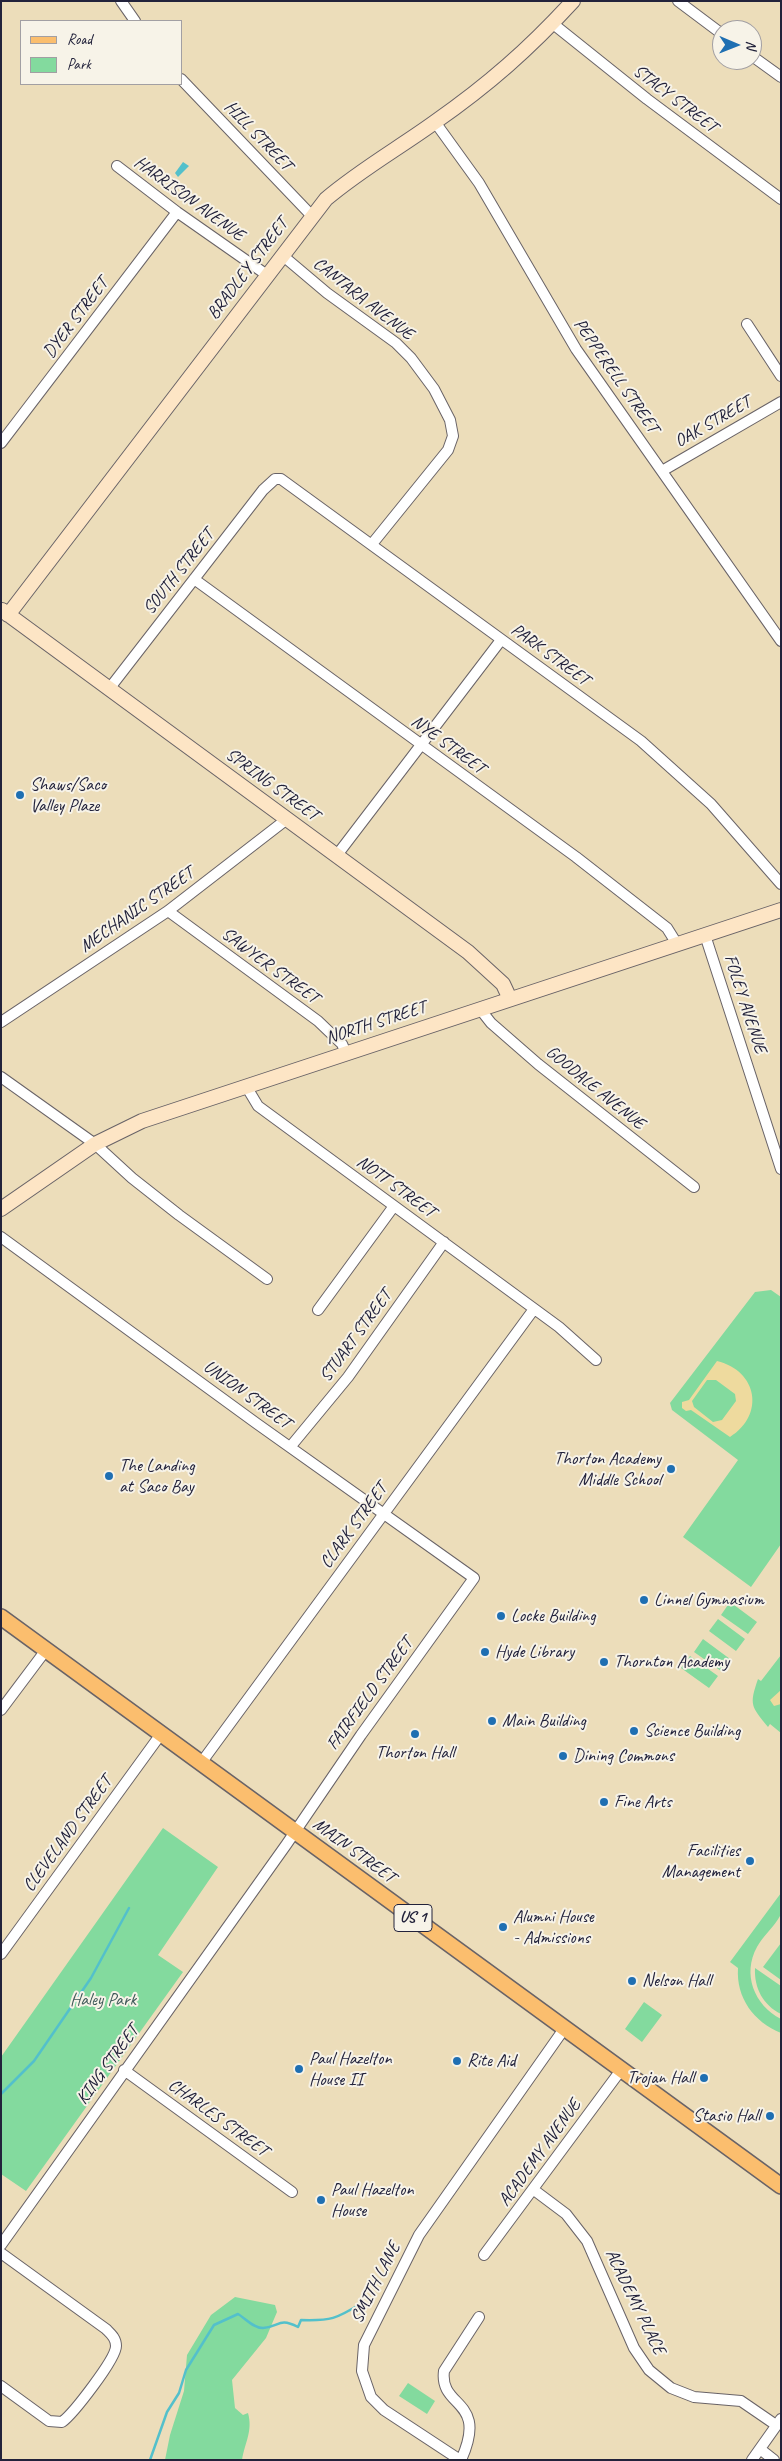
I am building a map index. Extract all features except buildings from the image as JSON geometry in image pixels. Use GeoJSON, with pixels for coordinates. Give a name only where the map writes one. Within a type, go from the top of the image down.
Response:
{"type":"FeatureCollection","features":[{"type":"Feature","properties":{"kind":"main road","name":"BRADLEY STREET"},"geometry":{"type":"LineString","coordinates":[[4,612],[312,216],[345,183],[435,122],[504,71],[552,24],[570,2]]}},
{"type":"Feature","properties":{"kind":"main road","name":"SPRING STREET"},"geometry":{"type":"LineString","coordinates":[[4,612],[338,855],[481,962],[503,984],[510,999]]}},
{"type":"Feature","properties":{"kind":"main road","name":"NORTH STREET"},"geometry":{"type":"LineString","coordinates":[[1,1209],[96,1144],[142,1121],[781,910]]}},
{"type":"Feature","properties":{"kind":"main road","name":"MAIN STREET"},"geometry":{"type":"LineString","coordinates":[[1,1618],[781,2186]]}},
{"type":"Feature","properties":{"kind":"street"},"geometry":{"type":"LineString","coordinates":[[121,1],[134,20]]}},
{"type":"Feature","properties":{"kind":"street"},"geometry":{"type":"LineString","coordinates":[[678,1],[712,26]]}},
{"type":"Feature","properties":{"kind":"street","name":"STACY STREET"},"geometry":{"type":"LineString","coordinates":[[552,24],[647,99],[781,199]]}},
{"type":"Feature","properties":{"kind":"street"},"geometry":{"type":"LineString","coordinates":[[762,63],[781,77]]}},
{"type":"Feature","properties":{"kind":"street","name":"HILL STREET"},"geometry":{"type":"LineString","coordinates":[[182,80],[312,216]]}},
{"type":"Feature","properties":{"kind":"street","name":"PEPPERELL STREET"},"geometry":{"type":"LineString","coordinates":[[435,122],[478,183],[576,349],[781,641]]}},
{"type":"Feature","properties":{"kind":"street","name":"HARRISON AVENUE"},"geometry":{"type":"LineString","coordinates":[[117,166],[177,212],[267,275]]}},
{"type":"Feature","properties":{"kind":"street","name":"DYER STREET"},"geometry":{"type":"LineString","coordinates":[[1,443],[177,212]]}},
{"type":"Feature","properties":{"kind":"street","name":"CANTARA AVENUE"},"geometry":{"type":"LineString","coordinates":[[282,255],[327,293],[404,350],[431,384],[452,424],[453,436],[448,450],[372,544]]}},
{"type":"Feature","properties":{"kind":"street"},"geometry":{"type":"LineString","coordinates":[[747,324],[781,376]]}},
{"type":"Feature","properties":{"kind":"street","name":"OAK STREET"},"geometry":{"type":"LineString","coordinates":[[662,471],[781,402]]}},
{"type":"Feature","properties":{"kind":"street","name":"PARK STREET"},"geometry":{"type":"LineString","coordinates":[[278,478],[294,486],[501,640],[634,735],[672,767],[719,814],[781,884]]}},
{"type":"Feature","properties":{"kind":"street","name":"SOUTH STREET"},"geometry":{"type":"LineString","coordinates":[[109,689],[263,490],[278,478]]}},
{"type":"Feature","properties":{"kind":"street","name":"NYE STREET"},"geometry":{"type":"LineString","coordinates":[[194,579],[576,857],[667,928],[677,944]]}},
{"type":"Feature","properties":{"kind":"street"},"geometry":{"type":"LineString","coordinates":[[338,855],[501,640]]}},
{"type":"Feature","properties":{"kind":"street","name":"MECHANIC STREET"},"geometry":{"type":"LineString","coordinates":[[1,1022],[168,911],[287,819]]}},
{"type":"Feature","properties":{"kind":"street","name":"SAWYER STREET"},"geometry":{"type":"LineString","coordinates":[[168,911],[318,1021],[342,1044],[346,1053]]}},
{"type":"Feature","properties":{"kind":"street","name":"FOLEY AVENUE"},"geometry":{"type":"LineString","coordinates":[[704,935],[781,1169]]}},
{"type":"Feature","properties":{"kind":"street","name":"GOODALE AVENUE"},"geometry":{"type":"LineString","coordinates":[[480,1009],[491,1023],[538,1064],[694,1187]]}},
{"type":"Feature","properties":{"kind":"street"},"geometry":{"type":"LineString","coordinates":[[1,1077],[96,1144],[132,1178],[266,1280]]}},
{"type":"Feature","properties":{"kind":"street","name":"NOTT STREET"},"geometry":{"type":"LineString","coordinates":[[246,1086],[258,1106],[576,1340],[596,1360]]}},
{"type":"Feature","properties":{"kind":"street"},"geometry":{"type":"LineString","coordinates":[[318,1310],[394,1206]]}},
{"type":"Feature","properties":{"kind":"street","name":"UNION STREET"},"geometry":{"type":"LineString","coordinates":[[1,1237],[256,1423],[291,1446],[474,1578]]}},
{"type":"Feature","properties":{"kind":"street","name":"STUART STREET"},"geometry":{"type":"LineString","coordinates":[[291,1446],[348,1377],[444,1242]]}},
{"type":"Feature","properties":{"kind":"street","name":"CLARK STREET"},"geometry":{"type":"LineString","coordinates":[[201,1763],[534,1309]]}},
{"type":"Feature","properties":{"kind":"street","name":"FAIRFIELD STREET"},"geometry":{"type":"LineString","coordinates":[[295,1832],[360,1734],[474,1578]]}},
{"type":"Feature","properties":{"kind":"street"},"geometry":{"type":"LineString","coordinates":[[1,1710],[46,1650]]}},
{"type":"Feature","properties":{"kind":"street","name":"CLEVELAND STREET"},"geometry":{"type":"LineString","coordinates":[[1,1954],[162,1734]]}},
{"type":"Feature","properties":{"kind":"street","name":"KING STREET"},"geometry":{"type":"LineString","coordinates":[[1,2245],[295,1832]]}},
{"type":"Feature","properties":{"kind":"street","name":"SMITH LANE"},"geometry":{"type":"LineString","coordinates":[[461,2460],[384,2410],[371,2397],[365,2386],[361,2369],[364,2345],[419,2235],[564,2029]]}},
{"type":"Feature","properties":{"kind":"street","name":"CHARLES STREET"},"geometry":{"type":"LineString","coordinates":[[124,2070],[292,2192]]}},
{"type":"Feature","properties":{"kind":"street","name":"ACADEMY AVENUE"},"geometry":{"type":"LineString","coordinates":[[484,2254],[534,2190],[621,2070]]}},
{"type":"Feature","properties":{"kind":"street","name":"ACADEMY PLACE"},"geometry":{"type":"LineString","coordinates":[[534,2190],[566,2214],[587,2241],[634,2348],[649,2370],[671,2388],[694,2398],[741,2401],[778,2422]]}},
{"type":"Feature","properties":{"kind":"street"},"geometry":{"type":"LineString","coordinates":[[1,2253],[106,2330],[113,2337],[116,2345],[110,2360],[62,2422],[49,2421],[1,2386]]}},
{"type":"Feature","properties":{"kind":"street"},"geometry":{"type":"LineString","coordinates":[[461,2460],[470,2437],[470,2422],[467,2413],[446,2388],[444,2371],[479,2317]]}},
{"type":"Feature","properties":{"kind":"street"},"geometry":{"type":"LineString","coordinates":[[752,2460],[778,2422]]}},
{"type":"Feature","properties":{"kind":"street"},"geometry":{"type":"LineString","coordinates":[[760,2449],[774,2460]]}},
{"type":"Feature","properties":{"kind":"green space"},"geometry":{"type":"Polygon","coordinates":[[[771,1290],[781,1297],[781,1544],[751,1587],[683,1537],[738,1460],[672,1410],[670,1403],[755,1292],[771,1290]]]}},
{"type":"Feature","properties":{"kind":"green space"},"geometry":{"type":"Polygon","coordinates":[[[730,1602],[757,1622],[748,1634],[721,1615],[730,1602]]]}},
{"type":"Feature","properties":{"kind":"green space"},"geometry":{"type":"Polygon","coordinates":[[[718,1619],[745,1639],[736,1651],[709,1631],[718,1619]]]}},
{"type":"Feature","properties":{"kind":"green space"},"geometry":{"type":"Polygon","coordinates":[[[703,1639],[730,1659],[721,1671],[694,1652],[703,1639]]]}},
{"type":"Feature","properties":{"kind":"green space"},"geometry":{"type":"Polygon","coordinates":[[[781,1655],[781,1733],[770,1724],[768,1727],[758,1714],[753,1705],[753,1695],[758,1679],[761,1681],[781,1655]]]}},
{"type":"Feature","properties":{"kind":"green space"},"geometry":{"type":"Polygon","coordinates":[[[690,1656],[718,1676],[709,1688],[681,1668],[690,1656]]]}},
{"type":"Feature","properties":{"kind":"green space","name":"Haley Park"},"geometry":{"type":"Polygon","coordinates":[[[163,1828],[218,1867],[158,1955],[183,1972],[26,2191],[1,2174],[1,2057],[163,1828]]]}},
{"type":"Feature","properties":{"kind":"green space"},"geometry":{"type":"Polygon","coordinates":[[[781,1893],[780,1916],[757,1947],[753,1957],[751,1978],[753,1988],[764,2006],[781,2019],[781,2033],[755,2016],[749,2008],[740,1989],[738,1968],[730,1962],[781,1893]]]}},
{"type":"Feature","properties":{"kind":"green space"},"geometry":{"type":"Polygon","coordinates":[[[781,1943],[781,1980],[763,1967],[781,1943]]]}},
{"type":"Feature","properties":{"kind":"green space"},"geometry":{"type":"Polygon","coordinates":[[[755,1968],[781,1986],[781,2014],[769,2006],[761,1995],[756,1982],[755,1968]]]}},
{"type":"Feature","properties":{"kind":"green space"},"geometry":{"type":"Polygon","coordinates":[[[644,2002],[662,2015],[642,2042],[625,2029],[644,2002]]]}},
{"type":"Feature","properties":{"kind":"green space"},"geometry":{"type":"Polygon","coordinates":[[[235,2297],[275,2305],[277,2312],[266,2338],[232,2380],[235,2408],[243,2415],[248,2413],[250,2425],[242,2460],[165,2460],[170,2435],[184,2391],[187,2355],[211,2315],[235,2297]]]}},
{"type":"Feature","properties":{"kind":"green space"},"geometry":{"type":"Polygon","coordinates":[[[408,2383],[435,2401],[427,2414],[399,2396],[408,2383]]]}},
{"type":"Feature","properties":{"kind":"sand"},"geometry":{"type":"Polygon","coordinates":[[[717,1361],[731,1366],[741,1374],[752,1394],[752,1406],[741,1428],[730,1437],[691,1410],[686,1411],[682,1408],[682,1402],[689,1400],[717,1361]],[[707,1380],[692,1401],[694,1407],[713,1422],[722,1420],[736,1401],[735,1394],[716,1380],[707,1380]]]}},
{"type":"Feature","properties":{"kind":"sand"},"geometry":{"type":"Polygon","coordinates":[[[781,1690],[781,1704],[774,1706],[770,1700],[781,1690]]]}},
{"type":"Feature","properties":{"kind":"water"},"geometry":{"type":"Polygon","coordinates":[[[183,162],[189,166],[178,177],[175,173],[183,162]]]}},
{"type":"Feature","properties":{"kind":"waterway"},"geometry":{"type":"LineString","coordinates":[[1,2094],[34,2061],[91,1978],[129,1908]]}},
{"type":"Feature","properties":{"kind":"waterway"},"geometry":{"type":"LineString","coordinates":[[150,2460],[167,2412],[179,2393],[186,2370],[214,2325],[238,2314],[259,2328],[283,2323],[298,2327],[301,2320],[333,2318],[346,2313],[362,2303]]}},
{"type":"Feature","properties":{"kind":"place","name":"Shaws/Saco Valley Plaze"},"geometry":{"type":"Point","coordinates":[20,795]}},
{"type":"Feature","properties":{"kind":"place","name":"Thorton Academy Middle School"},"geometry":{"type":"Point","coordinates":[671,1469]}},
{"type":"Feature","properties":{"kind":"place","name":"The Landing at Saco Bay"},"geometry":{"type":"Point","coordinates":[109,1476]}},
{"type":"Feature","properties":{"kind":"place","name":"Linnel Gymnasium"},"geometry":{"type":"Point","coordinates":[644,1600]}},
{"type":"Feature","properties":{"kind":"place","name":"Locke Building"},"geometry":{"type":"Point","coordinates":[501,1616]}},
{"type":"Feature","properties":{"kind":"place","name":"Hyde Library"},"geometry":{"type":"Point","coordinates":[485,1652]}},
{"type":"Feature","properties":{"kind":"place","name":"Thornton Academy"},"geometry":{"type":"Point","coordinates":[604,1662]}},
{"type":"Feature","properties":{"kind":"place","name":"Main Building"},"geometry":{"type":"Point","coordinates":[492,1721]}},
{"type":"Feature","properties":{"kind":"place","name":"Science Building"},"geometry":{"type":"Point","coordinates":[634,1731]}},
{"type":"Feature","properties":{"kind":"place","name":"Thorton Hall"},"geometry":{"type":"Point","coordinates":[415,1734]}},
{"type":"Feature","properties":{"kind":"place","name":"Dining Commons"},"geometry":{"type":"Point","coordinates":[563,1756]}},
{"type":"Feature","properties":{"kind":"place","name":"Fine Arts"},"geometry":{"type":"Point","coordinates":[604,1802]}},
{"type":"Feature","properties":{"kind":"place","name":"Facilities Management"},"geometry":{"type":"Point","coordinates":[750,1861]}},
{"type":"Feature","properties":{"kind":"place","name":"Alumni House - Admissions"},"geometry":{"type":"Point","coordinates":[503,1927]}},
{"type":"Feature","properties":{"kind":"place","name":"Nelson Hall"},"geometry":{"type":"Point","coordinates":[632,1981]}},
{"type":"Feature","properties":{"kind":"place","name":"Rite Aid"},"geometry":{"type":"Point","coordinates":[457,2061]}},
{"type":"Feature","properties":{"kind":"place","name":"Paul Hazelton House II"},"geometry":{"type":"Point","coordinates":[299,2069]}},
{"type":"Feature","properties":{"kind":"place","name":"Trojan Hall"},"geometry":{"type":"Point","coordinates":[704,2078]}},
{"type":"Feature","properties":{"kind":"place","name":"Stasio Hall"},"geometry":{"type":"Point","coordinates":[770,2116]}},
{"type":"Feature","properties":{"kind":"place","name":"Paul Hazelton House"},"geometry":{"type":"Point","coordinates":[321,2200]}}]}
